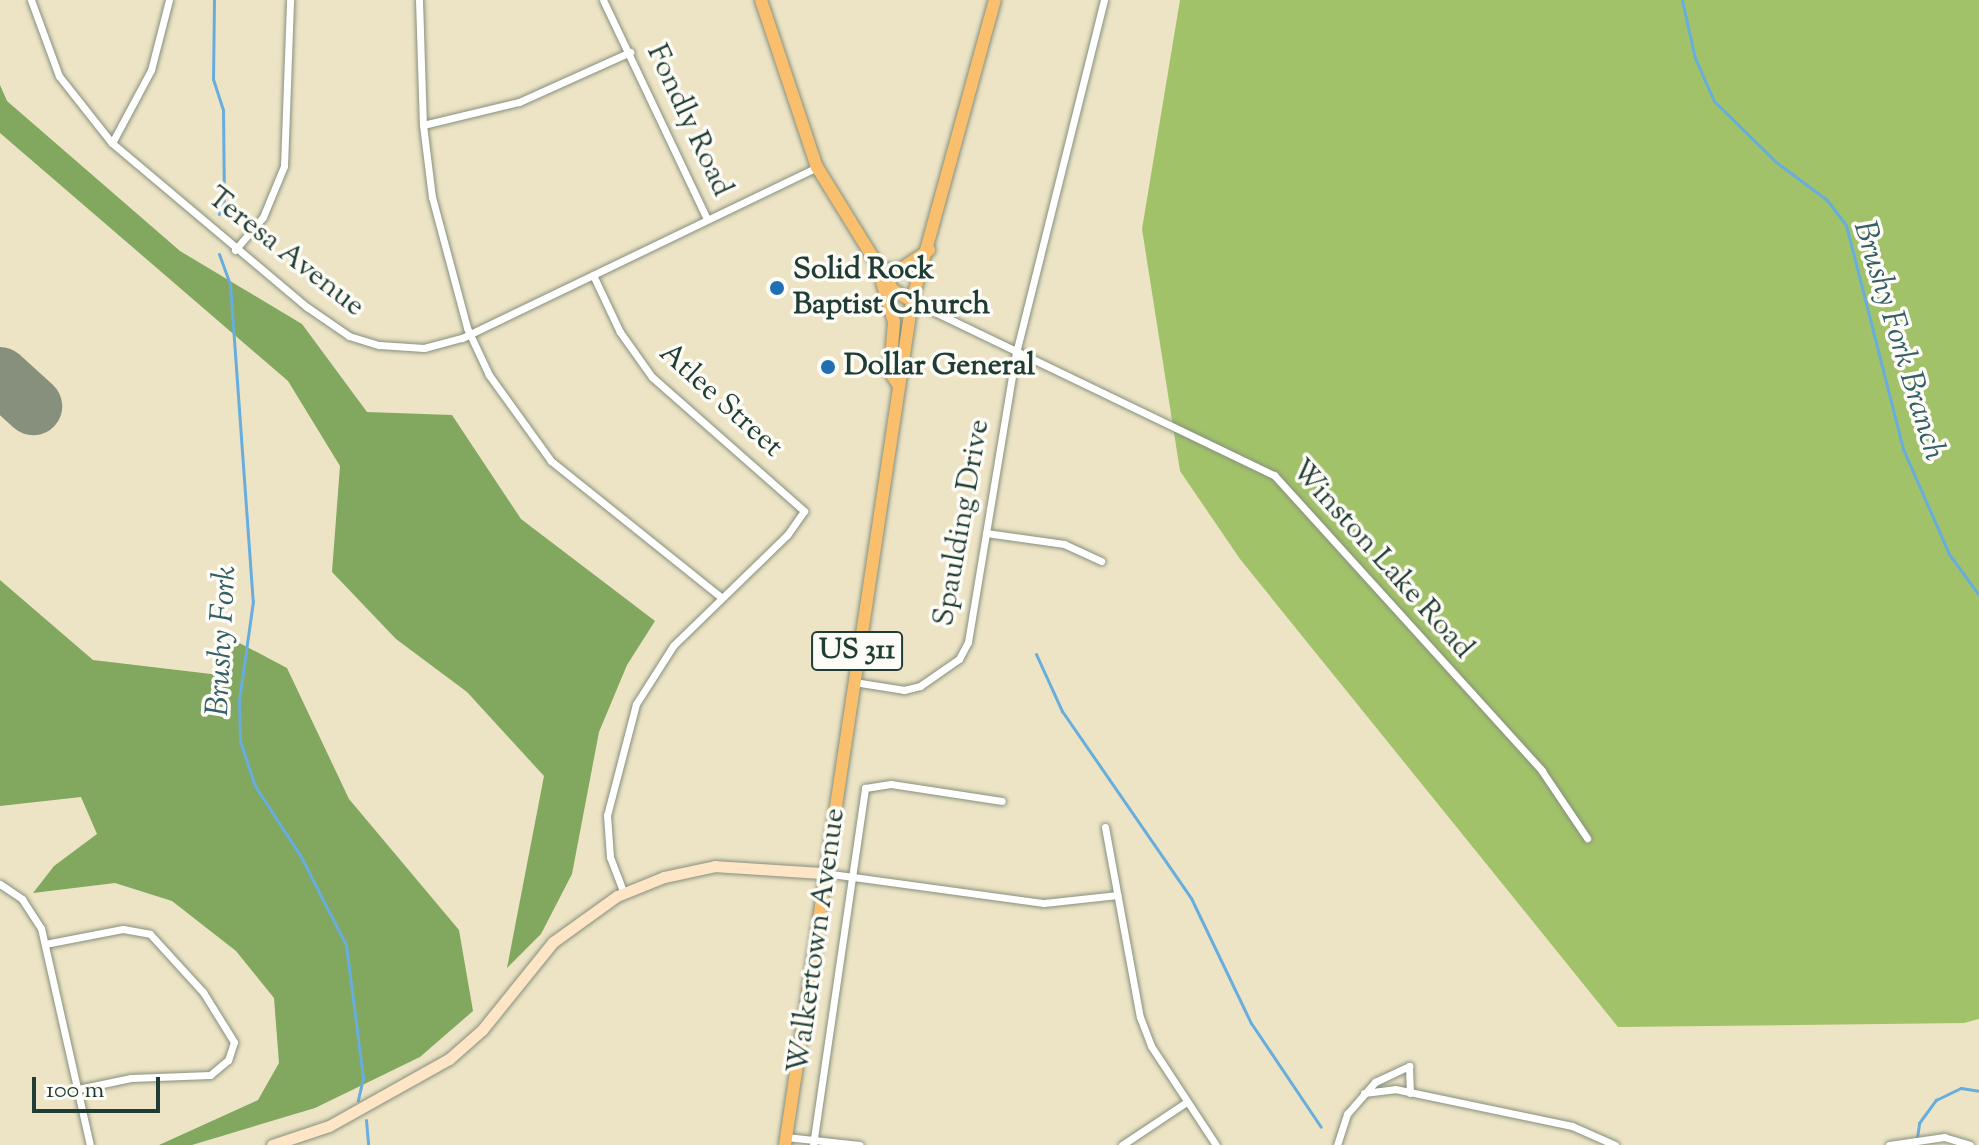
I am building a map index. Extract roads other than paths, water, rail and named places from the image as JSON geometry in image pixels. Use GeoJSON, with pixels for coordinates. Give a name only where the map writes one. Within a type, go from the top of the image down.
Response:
{"type":"FeatureCollection","features":[{"type":"Feature","properties":{"kind":"main road"},"geometry":{"type":"LineString","coordinates":[[761,0],[817,167],[893,290],[912,301]]}},
{"type":"Feature","properties":{"kind":"main road","name":"US 311"},"geometry":{"type":"LineString","coordinates":[[785,1141],[852,681],[912,301],[929,250],[995,0]]}},
{"type":"Feature","properties":{"kind":"main road"},"geometry":{"type":"LineString","coordinates":[[879,270],[901,269],[929,250]]}},
{"type":"Feature","properties":{"kind":"main road"},"geometry":{"type":"LineString","coordinates":[[879,270],[894,322],[890,372],[899,386]]}},
{"type":"Feature","properties":{"kind":"street","name":"Teresa Avenue"},"geometry":{"type":"LineString","coordinates":[[31,0],[59,76],[112,143],[235,250],[336,328],[367,343],[424,348],[469,335],[817,167]]}},
{"type":"Feature","properties":{"kind":"street"},"geometry":{"type":"LineString","coordinates":[[112,143],[151,70],[169,0]]}},
{"type":"Feature","properties":{"kind":"street"},"geometry":{"type":"LineString","coordinates":[[235,250],[263,217],[284,166],[290,0]]}},
{"type":"Feature","properties":{"kind":"street"},"geometry":{"type":"LineString","coordinates":[[419,0],[423,125],[432,197],[469,335],[499,394],[551,461],[721,597],[657,667],[629,723],[606,826],[610,857],[624,893]]}},
{"type":"Feature","properties":{"kind":"street","name":"Fondly Road"},"geometry":{"type":"LineString","coordinates":[[603,0],[707,219]]}},
{"type":"Feature","properties":{"kind":"street","name":"Spaulding Drive"},"geometry":{"type":"LineString","coordinates":[[852,681],[904,690],[943,674],[959,659],[968,642],[1016,353],[1104,0]]}},
{"type":"Feature","properties":{"kind":"street"},"geometry":{"type":"LineString","coordinates":[[423,125],[519,102],[630,52]]}},
{"type":"Feature","properties":{"kind":"street","name":"Atlee Street"},"geometry":{"type":"LineString","coordinates":[[593,275],[620,332],[652,377],[804,511],[787,535],[721,597]]}},
{"type":"Feature","properties":{"kind":"street","name":"Winston Lake Road"},"geometry":{"type":"LineString","coordinates":[[912,301],[1274,475],[1542,771],[1587,838]]}},
{"type":"Feature","properties":{"kind":"street"},"geometry":{"type":"LineString","coordinates":[[986,533],[1064,544],[1101,561]]}},
{"type":"Feature","properties":{"kind":"street","name":"Walkertown Avenue"},"geometry":{"type":"LineString","coordinates":[[813,1144],[868,785],[1002,801]]}},
{"type":"Feature","properties":{"kind":"street"},"geometry":{"type":"LineString","coordinates":[[1105,827],[1140,1017],[1151,1046],[1185,1103],[1216,1145]]}},
{"type":"Feature","properties":{"kind":"street"},"geometry":{"type":"LineString","coordinates":[[272,1145],[329,1126],[449,1059],[482,1030],[553,942],[624,893],[677,873],[724,865],[824,873],[1044,903],[1118,895]]}},
{"type":"Feature","properties":{"kind":"street"},"geometry":{"type":"LineString","coordinates":[[0,884],[29,908],[45,944],[90,1145]]}},
{"type":"Feature","properties":{"kind":"street"},"geometry":{"type":"LineString","coordinates":[[45,944],[123,929],[150,934],[203,992],[232,1034],[228,1060],[210,1075],[131,1078],[78,1089]]}},
{"type":"Feature","properties":{"kind":"street"},"geometry":{"type":"LineString","coordinates":[[1337,1145],[1341,1125],[1364,1093],[1409,1066],[1410,1093]]}},
{"type":"Feature","properties":{"kind":"street"},"geometry":{"type":"LineString","coordinates":[[1364,1093],[1410,1093],[1572,1126],[1615,1145]]}},
{"type":"Feature","properties":{"kind":"street"},"geometry":{"type":"LineString","coordinates":[[1122,1145],[1185,1103]]}},
{"type":"Feature","properties":{"kind":"street"},"geometry":{"type":"LineString","coordinates":[[1889,1145],[1944,1137],[1970,1145]]}},
{"type":"Feature","properties":{"kind":"street"},"geometry":{"type":"LineString","coordinates":[[785,1141],[860,1145]]}},
{"type":"Feature","properties":{"kind":"waterway","name":"Brushy Fork"},"geometry":{"type":"LineString","coordinates":[[214,0],[213,79],[223,110],[224,202],[219,214]]}},
{"type":"Feature","properties":{"kind":"waterway","name":"Brushy Fork Branch"},"geometry":{"type":"LineString","coordinates":[[1682,0],[1695,58],[1714,101],[1776,162],[1827,200],[1846,225],[1903,449],[1949,554],[1979,595]]}},
{"type":"Feature","properties":{"kind":"waterway","name":"Brushy Fork"},"geometry":{"type":"LineString","coordinates":[[219,254],[230,284],[253,601],[239,700],[240,741],[255,786],[300,855],[346,945],[363,1078],[358,1100]]}},
{"type":"Feature","properties":{"kind":"waterway"},"geometry":{"type":"LineString","coordinates":[[1036,654],[1062,711],[1191,898],[1251,1023],[1321,1127]]}},
{"type":"Feature","properties":{"kind":"waterway"},"geometry":{"type":"LineString","coordinates":[[1916,1145],[1919,1123],[1936,1100],[1961,1088],[1979,1091]]}},
{"type":"Feature","properties":{"kind":"waterway","name":"Brushy Fork"},"geometry":{"type":"LineString","coordinates":[[366,1120],[368,1145]]}},
{"type":"Feature","properties":{"kind":"place","name":"Solid Rock Baptist Church"},"geometry":{"type":"Point","coordinates":[777,288]}},
{"type":"Feature","properties":{"kind":"place","name":"Dollar General"},"geometry":{"type":"Point","coordinates":[828,367]}}]}
